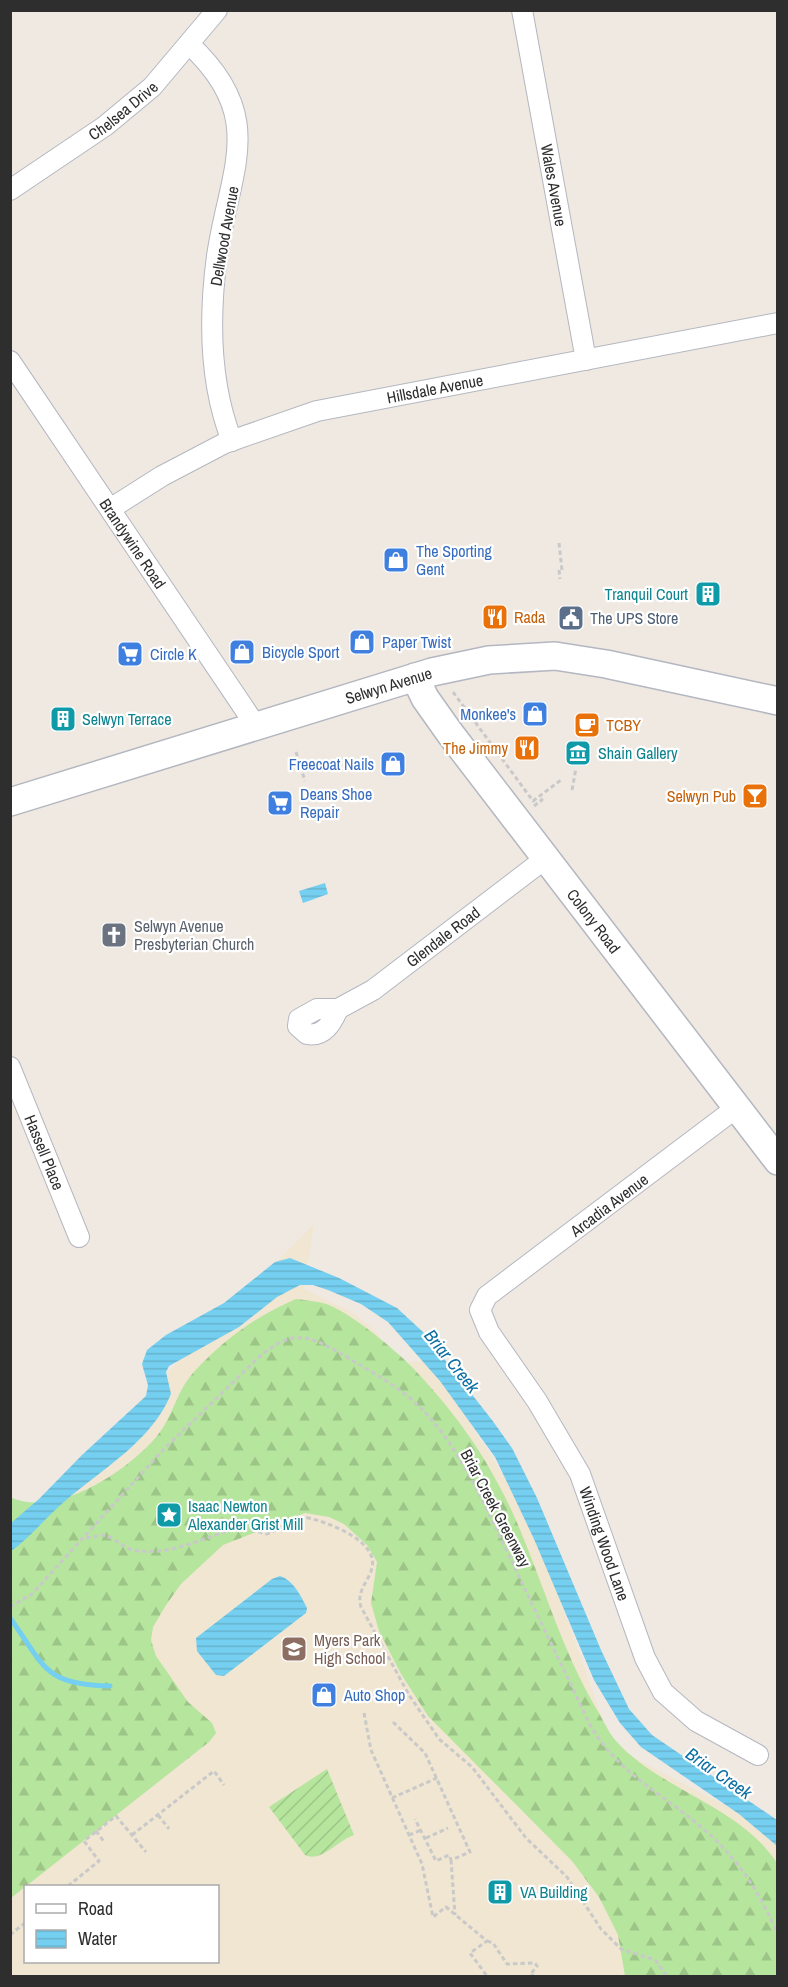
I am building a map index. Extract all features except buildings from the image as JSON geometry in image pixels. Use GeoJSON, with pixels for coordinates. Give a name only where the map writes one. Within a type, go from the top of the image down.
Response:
{"type":"FeatureCollection","features":[{"type":"Feature","properties":{"kind":"street","name":"Chelsea Drive"},"geometry":{"type":"LineString","coordinates":[[10,190],[119,115],[152,87],[218,10]]}},
{"type":"Feature","properties":{"kind":"street","name":"Wales Avenue"},"geometry":{"type":"LineString","coordinates":[[522,10],[586,360]]}},
{"type":"Feature","properties":{"kind":"street","name":"Dellwood Avenue"},"geometry":{"type":"LineString","coordinates":[[189,44],[221,83],[231,102],[237,125],[238,157],[217,255],[213,312],[218,393],[232,441]]}},
{"type":"Feature","properties":{"kind":"street","name":"Hillsdale Avenue"},"geometry":{"type":"LineString","coordinates":[[110,509],[162,476],[232,441],[270,426],[340,406],[777,323]]}},
{"type":"Feature","properties":{"kind":"street","name":"Brandywine Road"},"geometry":{"type":"LineString","coordinates":[[10,361],[255,726]]}},
{"type":"Feature","properties":{"kind":"street","name":"Selwyn Avenue"},"geometry":{"type":"LineString","coordinates":[[10,802],[415,677],[489,660],[555,656],[606,664],[777,700]]}},
{"type":"Feature","properties":{"kind":"street","name":"Colony Road"},"geometry":{"type":"LineString","coordinates":[[415,677],[423,695],[440,720],[777,1161]]}},
{"type":"Feature","properties":{"kind":"street","name":"Glendale Road"},"geometry":{"type":"LineString","coordinates":[[338,1009],[377,987],[546,858]]}},
{"type":"Feature","properties":{"kind":"street","name":"Hassell Place"},"geometry":{"type":"LineString","coordinates":[[10,1067],[79,1237]]}},
{"type":"Feature","properties":{"kind":"street","name":"Arcadia Avenue"},"geometry":{"type":"LineString","coordinates":[[482,1302],[736,1108]]}},
{"type":"Feature","properties":{"kind":"street","name":"Winding Wood Lane"},"geometry":{"type":"LineString","coordinates":[[482,1302],[480,1315],[485,1324],[537,1401],[580,1474],[645,1658],[660,1687],[675,1705],[690,1717],[758,1755]]}},
{"type":"Feature","properties":{"kind":"path"},"geometry":{"type":"LineString","coordinates":[[560,543],[560,579]]}},
{"type":"Feature","properties":{"kind":"path"},"geometry":{"type":"LineString","coordinates":[[453,692],[533,801],[561,780]]}},
{"type":"Feature","properties":{"kind":"path"},"geometry":{"type":"LineString","coordinates":[[296,752],[305,781]]}},
{"type":"Feature","properties":{"kind":"path"},"geometry":{"type":"LineString","coordinates":[[572,790],[576,768]]}},
{"type":"Feature","properties":{"kind":"path"},"geometry":{"type":"LineString","coordinates":[[535,806],[542,800],[539,796]]}},
{"type":"Feature","properties":{"kind":"path","name":"Briar Creek Greenway"},"geometry":{"type":"LineString","coordinates":[[10,1607],[32,1594],[163,1450],[273,1345],[297,1336],[327,1346],[411,1399],[450,1446],[475,1486],[587,1719],[603,1747],[620,1765],[698,1824],[731,1855],[759,1894],[777,1935]]}},
{"type":"Feature","properties":{"kind":"path"},"geometry":{"type":"LineString","coordinates":[[84,1539],[103,1535],[130,1549],[149,1551],[183,1546],[235,1529],[243,1528],[267,1534],[304,1517],[331,1526],[360,1541],[369,1550],[373,1560],[360,1595],[361,1607],[424,1718],[439,1739],[472,1767],[526,1838],[567,1877],[601,1929],[621,1949],[658,1962],[667,1977]]}},
{"type":"Feature","properties":{"kind":"path"},"geometry":{"type":"LineString","coordinates":[[364,1713],[371,1750],[423,1870],[433,1917],[446,1907],[486,1941],[493,1943],[507,1964],[536,1963],[537,1966],[530,1975],[534,1977]]}},
{"type":"Feature","properties":{"kind":"path"},"geometry":{"type":"LineString","coordinates":[[393,1722],[418,1744],[429,1761],[470,1852],[451,1860]]}},
{"type":"Feature","properties":{"kind":"path"},"geometry":{"type":"LineString","coordinates":[[132,1835],[214,1771],[224,1785]]}},
{"type":"Feature","properties":{"kind":"path"},"geometry":{"type":"LineString","coordinates":[[392,1798],[437,1778]]}},
{"type":"Feature","properties":{"kind":"path"},"geometry":{"type":"LineString","coordinates":[[70,1885],[99,1861],[84,1841],[116,1815],[146,1852]]}},
{"type":"Feature","properties":{"kind":"path"},"geometry":{"type":"LineString","coordinates":[[158,1815],[169,1828]]}},
{"type":"Feature","properties":{"kind":"path"},"geometry":{"type":"LineString","coordinates":[[416,1819],[419,1831],[426,1838],[436,1861],[449,1855],[455,1915]]}},
{"type":"Feature","properties":{"kind":"path"},"geometry":{"type":"LineString","coordinates":[[426,1838],[448,1828]]}},
{"type":"Feature","properties":{"kind":"path"},"geometry":{"type":"LineString","coordinates":[[96,1831],[105,1843]]}},
{"type":"Feature","properties":{"kind":"path"},"geometry":{"type":"LineString","coordinates":[[409,1835],[419,1831]]}},
{"type":"Feature","properties":{"kind":"path"},"geometry":{"type":"LineString","coordinates":[[10,1935],[24,1924]]}},
{"type":"Feature","properties":{"kind":"path"},"geometry":{"type":"LineString","coordinates":[[486,1941],[470,1953],[487,1977]]}},
{"type":"Feature","properties":{"kind":"shaded area","name":"Myers Park High School"},"geometry":{"type":"Polygon","coordinates":[[[314,1224],[304,1289],[354,1313],[377,1333],[395,1361],[430,1362],[531,1518],[612,1746],[760,1824],[777,1846],[777,1976],[11,1976],[10,1552],[52,1490],[314,1224]]]}},
{"type":"Feature","properties":{"kind":"green space"},"geometry":{"type":"Polygon","coordinates":[[[296,1299],[323,1303],[344,1313],[403,1358],[457,1419],[505,1496],[573,1663],[613,1737],[634,1758],[655,1773],[742,1826],[761,1843],[777,1863],[777,1976],[625,1976],[618,1935],[599,1897],[572,1861],[428,1716],[401,1674],[379,1631],[371,1603],[377,1562],[367,1545],[344,1524],[329,1517],[305,1513],[223,1545],[181,1584],[153,1627],[151,1640],[156,1656],[188,1702],[212,1723],[216,1733],[209,1742],[28,1885],[24,1885],[24,1888],[11,1898],[10,1497],[28,1502],[48,1502],[69,1497],[110,1476],[144,1450],[157,1436],[187,1380],[204,1361],[253,1321],[296,1299]]]}},
{"type":"Feature","properties":{"kind":"green space"},"geometry":{"type":"Polygon","coordinates":[[[327,1769],[354,1835],[323,1854],[311,1857],[305,1855],[269,1807],[327,1769]]]}},
{"type":"Feature","properties":{"kind":"water"},"geometry":{"type":"Polygon","coordinates":[[[325,883],[328,894],[303,903],[299,891],[325,883]]]}},
{"type":"Feature","properties":{"kind":"water"},"geometry":{"type":"Polygon","coordinates":[[[290,1258],[339,1278],[397,1308],[423,1332],[512,1448],[537,1498],[601,1650],[629,1709],[652,1735],[777,1820],[777,1846],[739,1814],[641,1747],[620,1723],[594,1680],[534,1539],[495,1457],[440,1381],[388,1322],[361,1304],[328,1290],[313,1285],[300,1285],[277,1297],[239,1327],[169,1366],[166,1372],[171,1394],[163,1411],[152,1426],[125,1453],[65,1501],[11,1551],[11,1523],[146,1396],[148,1385],[142,1364],[147,1350],[166,1335],[224,1303],[275,1262],[290,1258]]]}},
{"type":"Feature","properties":{"kind":"water"},"geometry":{"type":"Polygon","coordinates":[[[280,1576],[296,1589],[307,1608],[306,1613],[224,1676],[216,1675],[197,1651],[196,1638],[272,1579],[280,1576]]]}},
{"type":"Feature","properties":{"kind":"waterway"},"geometry":{"type":"LineString","coordinates":[[10,1618],[39,1660],[58,1677],[88,1685],[110,1686]]}},
{"type":"Feature","properties":{"kind":"place","name":"The Sporting Gent"},"geometry":{"type":"Point","coordinates":[396,560]}},
{"type":"Feature","properties":{"kind":"place","name":"Tranquil Court"},"geometry":{"type":"Point","coordinates":[708,594]}},
{"type":"Feature","properties":{"kind":"place","name":"Rada"},"geometry":{"type":"Point","coordinates":[495,617]}},
{"type":"Feature","properties":{"kind":"place","name":"The UPS Store"},"geometry":{"type":"Point","coordinates":[571,618]}},
{"type":"Feature","properties":{"kind":"place","name":"Paper Twist"},"geometry":{"type":"Point","coordinates":[362,642]}},
{"type":"Feature","properties":{"kind":"place","name":"Bicycle Sport"},"geometry":{"type":"Point","coordinates":[242,652]}},
{"type":"Feature","properties":{"kind":"place","name":"Circle K"},"geometry":{"type":"Point","coordinates":[130,654]}},
{"type":"Feature","properties":{"kind":"place","name":"Monkee's"},"geometry":{"type":"Point","coordinates":[535,714]}},
{"type":"Feature","properties":{"kind":"place","name":"Selwyn Terrace"},"geometry":{"type":"Point","coordinates":[63,719]}},
{"type":"Feature","properties":{"kind":"place","name":"TCBY"},"geometry":{"type":"Point","coordinates":[587,725]}},
{"type":"Feature","properties":{"kind":"place","name":"The Jimmy"},"geometry":{"type":"Point","coordinates":[527,748]}},
{"type":"Feature","properties":{"kind":"place","name":"Shain Gallery"},"geometry":{"type":"Point","coordinates":[578,753]}},
{"type":"Feature","properties":{"kind":"place","name":"Freecoat Nails"},"geometry":{"type":"Point","coordinates":[393,764]}},
{"type":"Feature","properties":{"kind":"place","name":"Selwyn Pub"},"geometry":{"type":"Point","coordinates":[755,796]}},
{"type":"Feature","properties":{"kind":"place","name":"Deans Shoe Repair"},"geometry":{"type":"Point","coordinates":[280,803]}},
{"type":"Feature","properties":{"kind":"place","name":"Selwyn Avenue Presbyterian Church"},"geometry":{"type":"Point","coordinates":[114,935]}},
{"type":"Feature","properties":{"kind":"place","name":"Isaac Newton Alexander Grist Mill"},"geometry":{"type":"Point","coordinates":[169,1515]}},
{"type":"Feature","properties":{"kind":"place","name":"Myers Park High School"},"geometry":{"type":"Point","coordinates":[294,1649]}},
{"type":"Feature","properties":{"kind":"place","name":"Auto Shop"},"geometry":{"type":"Point","coordinates":[324,1695]}},
{"type":"Feature","properties":{"kind":"place","name":"VA Building"},"geometry":{"type":"Point","coordinates":[500,1892]}},
{"type":"Feature","properties":{"kind":"water label","name":"Briar Creek"},"geometry":{"type":"Point","coordinates":[452,1361]}},
{"type":"Feature","properties":{"kind":"water label","name":"Briar Creek"},"geometry":{"type":"Point","coordinates":[719,1773]}}]}
